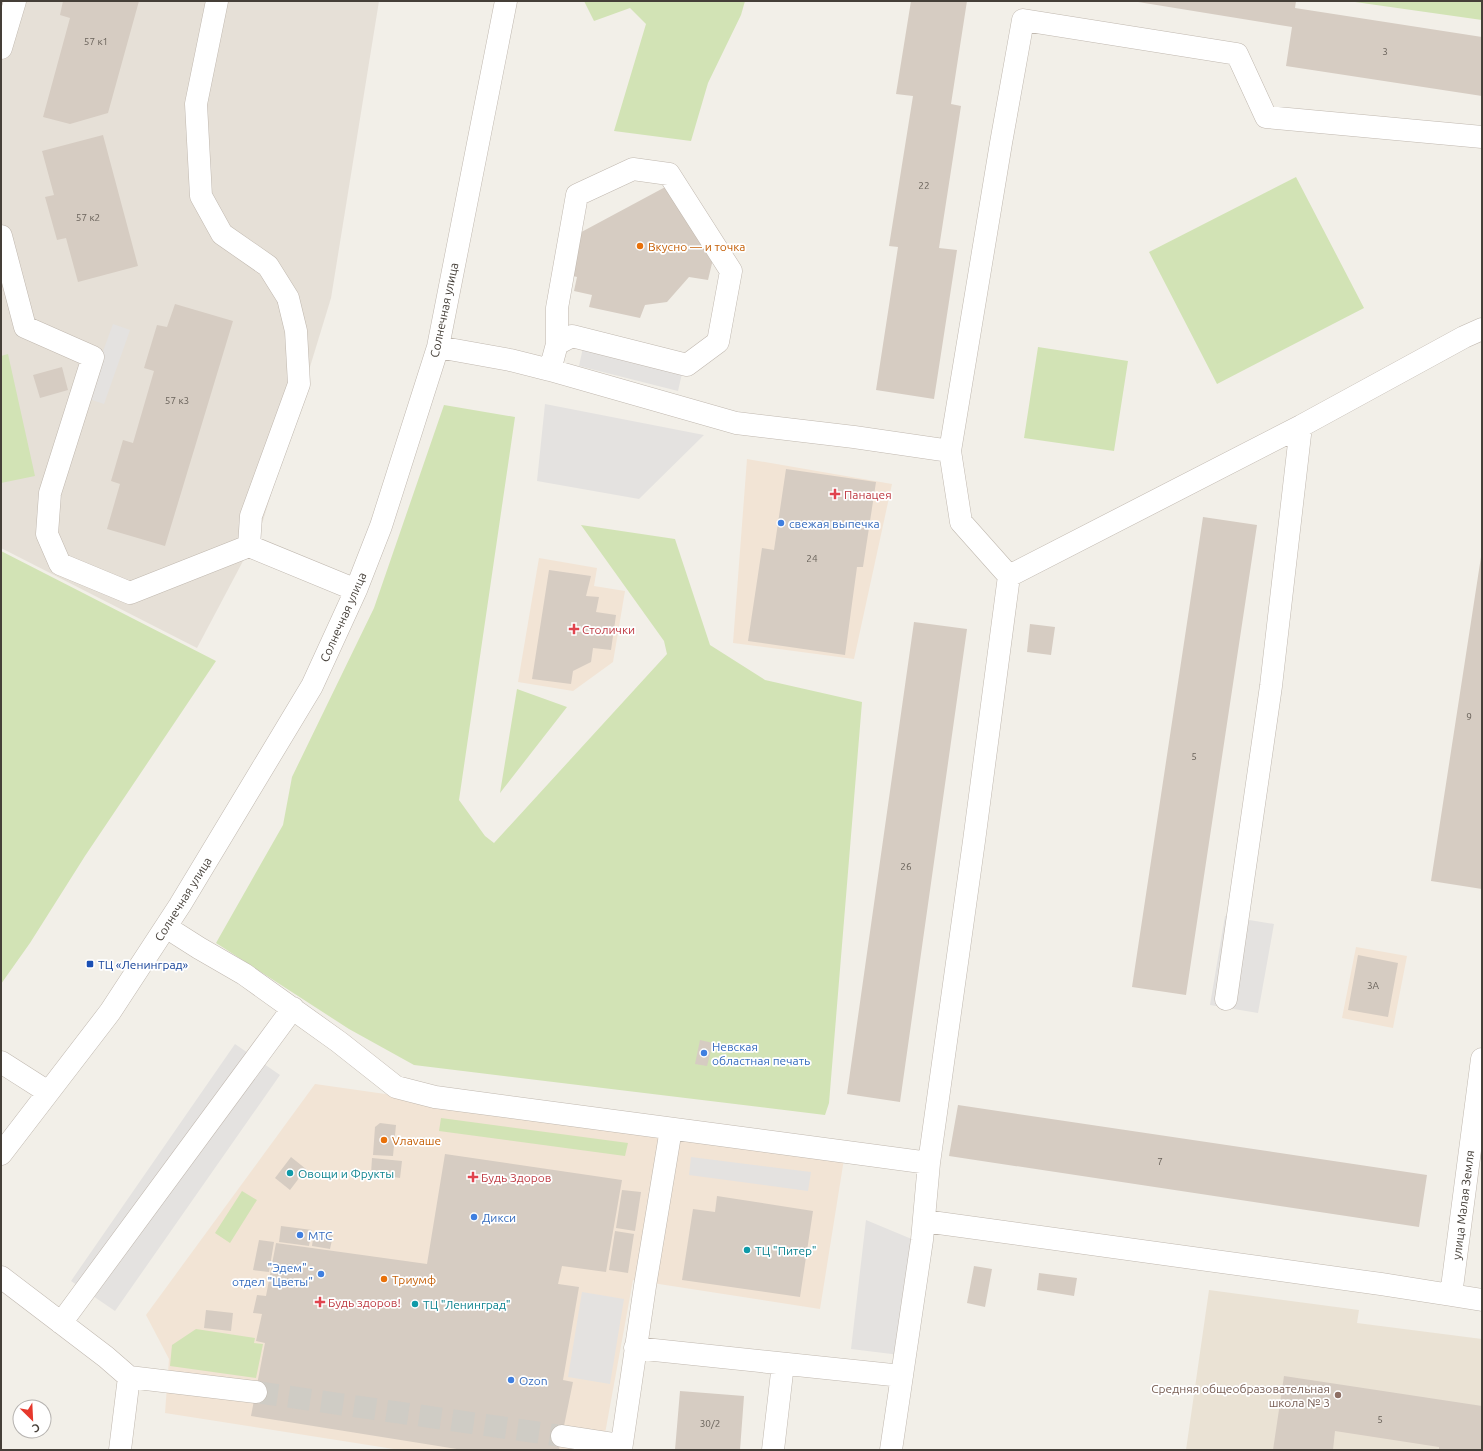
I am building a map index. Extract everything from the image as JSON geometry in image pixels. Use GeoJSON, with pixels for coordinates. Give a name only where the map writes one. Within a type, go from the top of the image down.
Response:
{"type":"FeatureCollection","features":[{"type":"Feature","properties":{"kind":"street"},"geometry":{"type":"LineString","coordinates":[[1,48],[15,1]]}},
{"type":"Feature","properties":{"kind":"street"},"geometry":{"type":"LineString","coordinates":[[217,1],[196,104],[201,196],[222,234],[268,266],[288,298],[296,330],[299,384],[251,516],[249,546]]}},
{"type":"Feature","properties":{"kind":"street","name":"Солнечная улица"},"geometry":{"type":"LineString","coordinates":[[1,1154],[110,1012],[166,927],[312,686],[356,590],[381,526],[438,347],[506,1]]}},
{"type":"Feature","properties":{"kind":"street"},"geometry":{"type":"LineString","coordinates":[[891,1450],[924,1221],[929,1163],[1009,576],[961,522],[950,451],[1023,20],[1237,54],[1266,116],[1482,137]]}},
{"type":"Feature","properties":{"kind":"street"},"geometry":{"type":"LineString","coordinates":[[550,370],[557,344],[557,308],[577,195],[633,169],[669,174],[731,271],[718,342],[687,365],[572,336],[557,344]]}},
{"type":"Feature","properties":{"kind":"street"},"geometry":{"type":"LineString","coordinates":[[1,236],[25,327],[92,357],[50,493],[48,534],[60,564],[130,593],[249,546],[356,590]]}},
{"type":"Feature","properties":{"kind":"street"},"geometry":{"type":"LineString","coordinates":[[1009,576],[1301,426],[1464,337],[1482,329]]}},
{"type":"Feature","properties":{"kind":"street"},"geometry":{"type":"LineString","coordinates":[[438,347],[510,360],[550,370],[736,423],[854,436],[950,451]]}},
{"type":"Feature","properties":{"kind":"street"},"geometry":{"type":"LineString","coordinates":[[1226,999],[1271,686],[1301,426]]}},
{"type":"Feature","properties":{"kind":"street"},"geometry":{"type":"LineString","coordinates":[[166,927],[244,974],[339,1042],[396,1087],[435,1097],[929,1163]]}},
{"type":"Feature","properties":{"kind":"street"},"geometry":{"type":"LineString","coordinates":[[61,1323],[292,1008]]}},
{"type":"Feature","properties":{"kind":"street","name":"улица Малая Земля"},"geometry":{"type":"LineString","coordinates":[[1451,1295],[1482,1059]]}},
{"type":"Feature","properties":{"kind":"street"},"geometry":{"type":"LineString","coordinates":[[1,1062],[48,1092]]}},
{"type":"Feature","properties":{"kind":"street"},"geometry":{"type":"LineString","coordinates":[[562,1436],[621,1447],[635,1348],[671,1128]]}},
{"type":"Feature","properties":{"kind":"street"},"geometry":{"type":"LineString","coordinates":[[924,1221],[1381,1284],[1482,1300]]}},
{"type":"Feature","properties":{"kind":"street"},"geometry":{"type":"LineString","coordinates":[[1,1277],[106,1357],[129,1377],[256,1392]]}},
{"type":"Feature","properties":{"kind":"street"},"geometry":{"type":"LineString","coordinates":[[635,1348],[902,1376]]}},
{"type":"Feature","properties":{"kind":"street"},"geometry":{"type":"LineString","coordinates":[[773,1450],[783,1364]]}},
{"type":"Feature","properties":{"kind":"street"},"geometry":{"type":"LineString","coordinates":[[120,1450],[129,1377]]}},
{"type":"Feature","properties":{"kind":"shaded area"},"geometry":{"type":"Polygon","coordinates":[[[1,1],[379,1],[331,298],[261,527],[197,648],[1,548],[1,1]]]}},
{"type":"Feature","properties":{"kind":"shaded area"},"geometry":{"type":"Polygon","coordinates":[[[113,324],[130,330],[104,404],[86,398],[113,324]]]}},
{"type":"Feature","properties":{"kind":"shaded area"},"geometry":{"type":"Polygon","coordinates":[[[584,343],[683,369],[678,391],[579,366],[584,343]]]}},
{"type":"Feature","properties":{"kind":"shaded area"},"geometry":{"type":"Polygon","coordinates":[[[545,404],[704,435],[639,499],[537,481],[545,404]]]}},
{"type":"Feature","properties":{"kind":"shaded area"},"geometry":{"type":"Polygon","coordinates":[[[747,459],[892,484],[854,659],[733,643],[747,459]]]}},
{"type":"Feature","properties":{"kind":"shaded area"},"geometry":{"type":"Polygon","coordinates":[[[539,558],[597,568],[594,586],[625,591],[613,662],[573,691],[518,682],[539,558]]]}},
{"type":"Feature","properties":{"kind":"shaded area"},"geometry":{"type":"Polygon","coordinates":[[[1225,916],[1274,924],[1258,1013],[1210,1005],[1225,916]]]}},
{"type":"Feature","properties":{"kind":"shaded area"},"geometry":{"type":"Polygon","coordinates":[[[1356,947],[1407,956],[1393,1028],[1342,1018],[1356,947]]]}},
{"type":"Feature","properties":{"kind":"shaded area"},"geometry":{"type":"Polygon","coordinates":[[[235,1044],[280,1075],[115,1311],[71,1281],[235,1044]]]}},
{"type":"Feature","properties":{"kind":"shaded area"},"geometry":{"type":"Polygon","coordinates":[[[315,1084],[844,1159],[820,1309],[633,1280],[602,1450],[400,1450],[165,1413],[169,1359],[146,1315],[315,1084]]]}},
{"type":"Feature","properties":{"kind":"shaded area"},"geometry":{"type":"Polygon","coordinates":[[[691,1157],[811,1172],[808,1191],[689,1175],[691,1157]]]}},
{"type":"Feature","properties":{"kind":"shaded area"},"geometry":{"type":"Polygon","coordinates":[[[866,1220],[914,1240],[900,1355],[851,1349],[866,1220]]]}},
{"type":"Feature","properties":{"kind":"shaded area","name":"Средняя общеобразовательная школа № 3"},"geometry":{"type":"Polygon","coordinates":[[[1209,1290],[1359,1310],[1357,1323],[1482,1339],[1482,1450],[1186,1450],[1209,1290]]]}},
{"type":"Feature","properties":{"kind":"shaded area"},"geometry":{"type":"Polygon","coordinates":[[[582,1292],[624,1299],[610,1384],[568,1377],[582,1292]]]}},
{"type":"Feature","properties":{"kind":"green space"},"geometry":{"type":"Polygon","coordinates":[[[584,1],[745,1],[741,15],[708,83],[691,141],[614,131],[646,24],[630,8],[594,21],[584,1]]]}},
{"type":"Feature","properties":{"kind":"green space"},"geometry":{"type":"Polygon","coordinates":[[[1348,1],[1482,1],[1482,20],[1348,1]]]}},
{"type":"Feature","properties":{"kind":"green space"},"geometry":{"type":"Polygon","coordinates":[[[1296,177],[1364,308],[1217,384],[1149,252],[1296,177]]]}},
{"type":"Feature","properties":{"kind":"green space"},"geometry":{"type":"Polygon","coordinates":[[[1038,347],[1128,361],[1114,451],[1024,438],[1038,347]]]}},
{"type":"Feature","properties":{"kind":"green space"},"geometry":{"type":"Polygon","coordinates":[[[8,354],[35,476],[1,483],[1,356],[8,354]]]}},
{"type":"Feature","properties":{"kind":"green space"},"geometry":{"type":"Polygon","coordinates":[[[444,405],[515,417],[459,800],[485,836],[494,843],[667,654],[664,641],[581,525],[675,539],[710,645],[765,680],[862,702],[829,1103],[825,1115],[414,1065],[349,1029],[216,943],[283,825],[292,777],[374,608],[444,405]]]}},
{"type":"Feature","properties":{"kind":"green space"},"geometry":{"type":"Polygon","coordinates":[[[1,551],[216,661],[85,856],[30,943],[1,984],[1,551]]]}},
{"type":"Feature","properties":{"kind":"green space"},"geometry":{"type":"Polygon","coordinates":[[[517,689],[567,707],[500,793],[517,689]]]}},
{"type":"Feature","properties":{"kind":"green space"},"geometry":{"type":"Polygon","coordinates":[[[441,1118],[628,1143],[625,1156],[439,1131],[441,1118]]]}},
{"type":"Feature","properties":{"kind":"green space"},"geometry":{"type":"Polygon","coordinates":[[[242,1191],[257,1200],[230,1243],[215,1233],[242,1191]]]}},
{"type":"Feature","properties":{"kind":"green space"},"geometry":{"type":"Polygon","coordinates":[[[196,1329],[255,1338],[254,1343],[263,1344],[256,1378],[170,1366],[172,1345],[196,1329]]]}},
{"type":"Feature","properties":{"kind":"building"},"geometry":{"type":"Polygon","coordinates":[[[63,1],[139,1],[108,113],[70,124],[43,117],[70,18],[60,15],[63,1]]]}},
{"type":"Feature","properties":{"kind":"building"},"geometry":{"type":"Polygon","coordinates":[[[911,1],[967,1],[951,104],[961,106],[939,248],[957,250],[934,399],[876,390],[898,247],[889,246],[913,96],[896,94],[911,1]]]}},
{"type":"Feature","properties":{"kind":"building"},"geometry":{"type":"Polygon","coordinates":[[[1132,1],[1296,1],[1295,8],[1482,37],[1482,96],[1286,66],[1292,27],[1132,1]]]}},
{"type":"Feature","properties":{"kind":"building"},"geometry":{"type":"Polygon","coordinates":[[[103,135],[138,266],[78,282],[66,238],[57,240],[45,197],[54,195],[42,151],[103,135]]]}},
{"type":"Feature","properties":{"kind":"building","name":"Вкусно — и точка"},"geometry":{"type":"Polygon","coordinates":[[[669,185],[714,255],[708,280],[689,277],[667,302],[645,305],[640,318],[589,307],[592,295],[574,291],[577,277],[565,274],[574,236],[669,185]]]}},
{"type":"Feature","properties":{"kind":"building"},"geometry":{"type":"Polygon","coordinates":[[[175,304],[233,321],[165,546],[107,529],[120,484],[111,481],[123,440],[133,443],[154,371],[144,368],[157,325],[167,327],[175,304]]]}},
{"type":"Feature","properties":{"kind":"building"},"geometry":{"type":"Polygon","coordinates":[[[62,367],[68,390],[40,398],[33,375],[62,367]]]}},
{"type":"Feature","properties":{"kind":"building"},"geometry":{"type":"Polygon","coordinates":[[[786,469],[876,482],[863,567],[857,567],[845,655],[748,641],[762,548],[774,550],[786,469]]]}},
{"type":"Feature","properties":{"kind":"building"},"geometry":{"type":"Polygon","coordinates":[[[1203,517],[1257,525],[1186,995],[1132,987],[1203,517]]]}},
{"type":"Feature","properties":{"kind":"building"},"geometry":{"type":"Polygon","coordinates":[[[1482,557],[1482,889],[1431,881],[1482,557]]]}},
{"type":"Feature","properties":{"kind":"building"},"geometry":{"type":"Polygon","coordinates":[[[549,570],[591,576],[586,596],[599,597],[596,612],[616,615],[611,650],[593,648],[591,662],[573,671],[571,684],[532,679],[549,570]]]}},
{"type":"Feature","properties":{"kind":"building"},"geometry":{"type":"Polygon","coordinates":[[[914,622],[967,629],[900,1102],[847,1094],[914,622]]]}},
{"type":"Feature","properties":{"kind":"building"},"geometry":{"type":"Polygon","coordinates":[[[1030,624],[1055,627],[1051,655],[1027,652],[1030,624]]]}},
{"type":"Feature","properties":{"kind":"building"},"geometry":{"type":"Polygon","coordinates":[[[1358,955],[1398,963],[1388,1017],[1348,1010],[1358,955]]]}},
{"type":"Feature","properties":{"kind":"building","name":"Невская областная печать"},"geometry":{"type":"Polygon","coordinates":[[[700,1040],[713,1043],[707,1066],[695,1064],[700,1040]]]}},
{"type":"Feature","properties":{"kind":"building"},"geometry":{"type":"Polygon","coordinates":[[[958,1105],[1427,1175],[1419,1227],[949,1156],[958,1105]]]}},
{"type":"Feature","properties":{"kind":"building"},"geometry":{"type":"Polygon","coordinates":[[[380,1123],[396,1125],[393,1156],[373,1155],[375,1127],[380,1123]]]}},
{"type":"Feature","properties":{"kind":"building","name":"ТЦ \"Ленинград\""},"geometry":{"type":"Polygon","coordinates":[[[445,1154],[622,1180],[606,1272],[562,1266],[558,1284],[579,1287],[563,1380],[573,1382],[559,1450],[463,1450],[251,1416],[265,1343],[256,1341],[262,1314],[253,1313],[257,1295],[266,1296],[276,1243],[427,1264],[445,1154]]]}},
{"type":"Feature","properties":{"kind":"building","name":"Овощи и Фрукты"},"geometry":{"type":"Polygon","coordinates":[[[291,1157],[306,1169],[290,1190],[275,1178],[291,1157]]]}},
{"type":"Feature","properties":{"kind":"building"},"geometry":{"type":"Polygon","coordinates":[[[372,1158],[402,1161],[400,1178],[371,1174],[372,1158]]]}},
{"type":"Feature","properties":{"kind":"building"},"geometry":{"type":"Polygon","coordinates":[[[622,1190],[641,1192],[635,1231],[616,1228],[622,1190]]]}},
{"type":"Feature","properties":{"kind":"building","name":"ТЦ \"Питер\""},"geometry":{"type":"Polygon","coordinates":[[[717,1196],[813,1211],[800,1297],[682,1280],[693,1209],[715,1212],[717,1196]]]}},
{"type":"Feature","properties":{"kind":"building"},"geometry":{"type":"Polygon","coordinates":[[[281,1226],[312,1230],[309,1246],[279,1242],[281,1226]]]}},
{"type":"Feature","properties":{"kind":"building"},"geometry":{"type":"Polygon","coordinates":[[[615,1231],[634,1234],[628,1273],[609,1270],[615,1231]]]}},
{"type":"Feature","properties":{"kind":"building"},"geometry":{"type":"Polygon","coordinates":[[[314,1232],[333,1235],[330,1249],[312,1246],[314,1232]]]}},
{"type":"Feature","properties":{"kind":"building"},"geometry":{"type":"Polygon","coordinates":[[[259,1240],[274,1242],[269,1272],[253,1270],[259,1240]]]}},
{"type":"Feature","properties":{"kind":"building"},"geometry":{"type":"Polygon","coordinates":[[[974,1266],[992,1269],[985,1307],[967,1303],[974,1266]]]}},
{"type":"Feature","properties":{"kind":"building"},"geometry":{"type":"Polygon","coordinates":[[[1039,1273],[1077,1278],[1074,1296],[1037,1290],[1039,1273]]]}},
{"type":"Feature","properties":{"kind":"building"},"geometry":{"type":"Polygon","coordinates":[[[206,1310],[233,1313],[231,1331],[204,1328],[206,1310]]]}},
{"type":"Feature","properties":{"kind":"building"},"geometry":{"type":"Polygon","coordinates":[[[1284,1376],[1482,1406],[1482,1450],[1439,1450],[1439,1447],[1335,1431],[1333,1450],[1273,1450],[1284,1376]]]}},
{"type":"Feature","properties":{"kind":"building"},"geometry":{"type":"Polygon","coordinates":[[[680,1391],[744,1396],[740,1450],[675,1450],[680,1391]]]}},
{"type":"Feature","properties":{"kind":"tunnel"},"geometry":{"type":"LineString","coordinates":[[256,1392],[562,1436]]}},
{"type":"Feature","properties":{"kind":"place","name":"Вкусно — и точка"},"geometry":{"type":"Point","coordinates":[640,246]}},
{"type":"Feature","properties":{"kind":"place","name":"Панацея"},"geometry":{"type":"Point","coordinates":[835,494]}},
{"type":"Feature","properties":{"kind":"place","name":"свежая выпечка"},"geometry":{"type":"Point","coordinates":[781,523]}},
{"type":"Feature","properties":{"kind":"place","name":"Столички"},"geometry":{"type":"Point","coordinates":[574,629]}},
{"type":"Feature","properties":{"kind":"place","name":"ТЦ «Ленинград»"},"geometry":{"type":"Point","coordinates":[90,964]}},
{"type":"Feature","properties":{"kind":"place","name":"Невская областная печать"},"geometry":{"type":"Point","coordinates":[704,1053]}},
{"type":"Feature","properties":{"kind":"place","name":"Vлаvаше"},"geometry":{"type":"Point","coordinates":[384,1140]}},
{"type":"Feature","properties":{"kind":"place","name":"Овощи и Фрукты"},"geometry":{"type":"Point","coordinates":[290,1173]}},
{"type":"Feature","properties":{"kind":"place","name":"Будь Здоров"},"geometry":{"type":"Point","coordinates":[473,1177]}},
{"type":"Feature","properties":{"kind":"place","name":"Дикси"},"geometry":{"type":"Point","coordinates":[474,1217]}},
{"type":"Feature","properties":{"kind":"place","name":"МТС"},"geometry":{"type":"Point","coordinates":[300,1235]}},
{"type":"Feature","properties":{"kind":"place","name":"ТЦ \"Питер\""},"geometry":{"type":"Point","coordinates":[747,1250]}},
{"type":"Feature","properties":{"kind":"place","name":"\"Эдем\" - отдел \"Цветы\""},"geometry":{"type":"Point","coordinates":[321,1274]}},
{"type":"Feature","properties":{"kind":"place","name":"Триумф"},"geometry":{"type":"Point","coordinates":[384,1279]}},
{"type":"Feature","properties":{"kind":"place","name":"Будь здоров!"},"geometry":{"type":"Point","coordinates":[320,1302]}},
{"type":"Feature","properties":{"kind":"place","name":"ТЦ \"Ленинград\""},"geometry":{"type":"Point","coordinates":[415,1304]}},
{"type":"Feature","properties":{"kind":"place","name":"Ozon"},"geometry":{"type":"Point","coordinates":[511,1380]}},
{"type":"Feature","properties":{"kind":"place","name":"Средняя общеобразовательная школа № 3"},"geometry":{"type":"Point","coordinates":[1338,1395]}}]}
